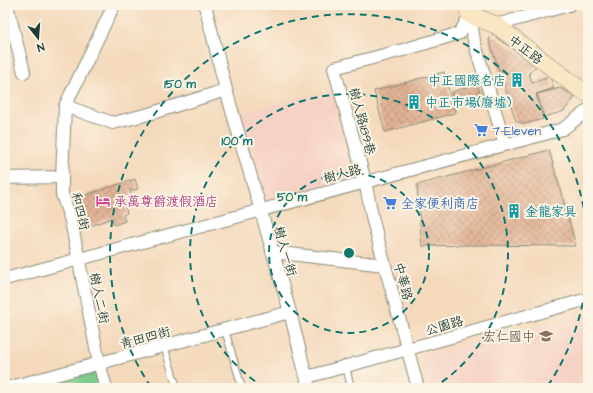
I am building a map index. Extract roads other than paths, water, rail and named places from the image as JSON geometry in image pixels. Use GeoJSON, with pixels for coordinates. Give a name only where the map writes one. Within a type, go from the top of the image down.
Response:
{"type":"FeatureCollection","features":[{"type":"Feature","properties":{"kind":"main road","name":"中正路"},"geometry":{"type":"LineString","coordinates":[[468,10],[496,25],[588,94]]}},
{"type":"Feature","properties":{"kind":"street"},"geometry":{"type":"LineString","coordinates":[[6,5],[24,72]]}},
{"type":"Feature","properties":{"kind":"street"},"geometry":{"type":"LineString","coordinates":[[62,177],[65,106],[114,5]]}},
{"type":"Feature","properties":{"kind":"street","name":"樹人一街"},"geometry":{"type":"LineString","coordinates":[[205,5],[226,90],[290,312],[308,383]]}},
{"type":"Feature","properties":{"kind":"street"},"geometry":{"type":"LineString","coordinates":[[496,25],[569,5]]}},
{"type":"Feature","properties":{"kind":"street"},"geometry":{"type":"LineString","coordinates":[[468,10],[474,41],[505,144]]}},
{"type":"Feature","properties":{"kind":"street","name":"樹人路189巷"},"geometry":{"type":"LineString","coordinates":[[365,181],[334,68],[460,33],[468,10]]}},
{"type":"Feature","properties":{"kind":"street"},"geometry":{"type":"LineString","coordinates":[[65,106],[113,123],[149,114],[226,90]]}},
{"type":"Feature","properties":{"kind":"street","name":"樹人路"},"geometry":{"type":"LineString","coordinates":[[5,279],[563,129],[588,110]]}},
{"type":"Feature","properties":{"kind":"street","name":"和四街"},"geometry":{"type":"LineString","coordinates":[[5,178],[62,177],[62,194],[71,220],[78,260]]}},
{"type":"Feature","properties":{"kind":"street","name":"中華路"},"geometry":{"type":"LineString","coordinates":[[365,181],[373,221],[418,388]]}},
{"type":"Feature","properties":{"kind":"street"},"geometry":{"type":"LineString","coordinates":[[272,252],[385,266]]}},
{"type":"Feature","properties":{"kind":"street","name":"樹人二街"},"geometry":{"type":"LineString","coordinates":[[78,260],[99,363],[106,388]]}},
{"type":"Feature","properties":{"kind":"street","name":"公園路"},"geometry":{"type":"LineString","coordinates":[[308,383],[346,367],[588,299]]}},
{"type":"Feature","properties":{"kind":"street","name":"青田四街"},"geometry":{"type":"LineString","coordinates":[[7,388],[37,384],[99,363],[290,312]]}},
{"type":"Feature","properties":{"kind":"lane"},"geometry":{"type":"LineString","coordinates":[[225,330],[242,388]]}},
{"type":"Feature","properties":{"kind":"lane"},"geometry":{"type":"LineString","coordinates":[[164,346],[177,388]]}},
{"type":"Feature","properties":{"kind":"lane"},"geometry":{"type":"LineString","coordinates":[[346,367],[352,388]]}},
{"type":"Feature","properties":{"kind":"place","name":"中正國際名店"},"geometry":{"type":"Point","coordinates":[517,80]}},
{"type":"Feature","properties":{"kind":"place","name":"中正市場(廢墟)"},"geometry":{"type":"Point","coordinates":[414,102]}},
{"type":"Feature","properties":{"kind":"place","name":"7-Eleven"},"geometry":{"type":"Point","coordinates":[481,130]}},
{"type":"Feature","properties":{"kind":"place","name":"承萬尊爵渡假酒店"},"geometry":{"type":"Point","coordinates":[103,201]}},
{"type":"Feature","properties":{"kind":"place","name":"全家便利商店"},"geometry":{"type":"Point","coordinates":[390,203]}},
{"type":"Feature","properties":{"kind":"place","name":"金龍家具"},"geometry":{"type":"Point","coordinates":[514,211]}},
{"type":"Feature","properties":{"kind":"place","name":"宏仁國中"},"geometry":{"type":"Point","coordinates":[546,336]}}]}
